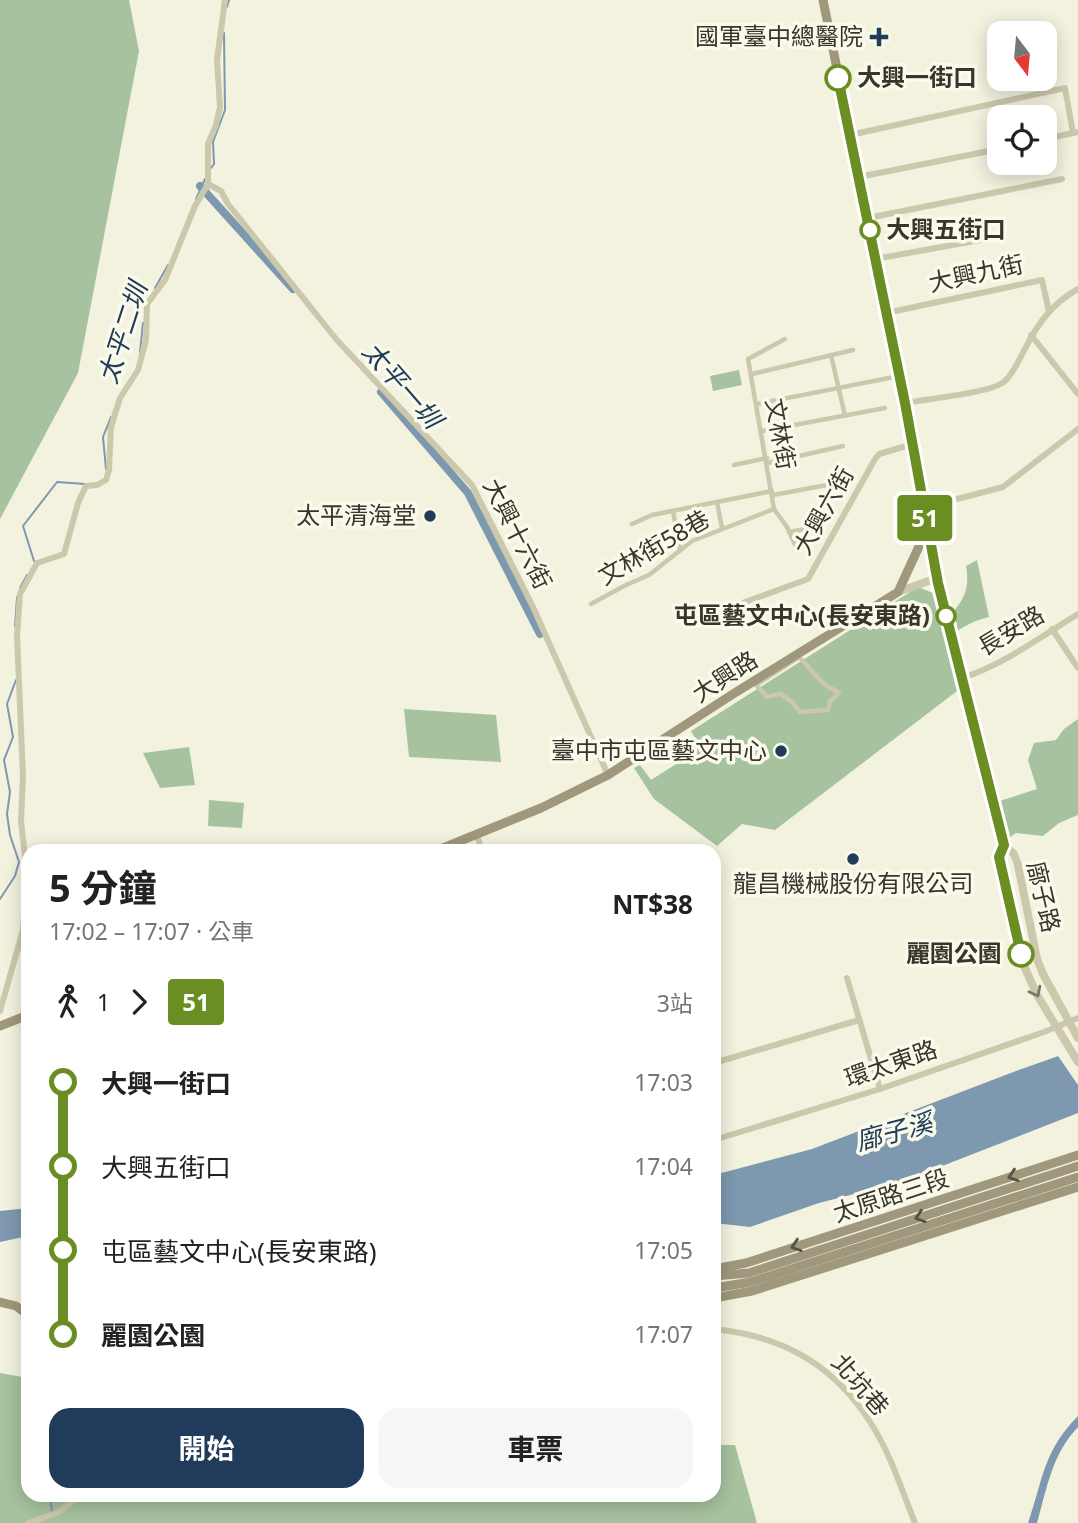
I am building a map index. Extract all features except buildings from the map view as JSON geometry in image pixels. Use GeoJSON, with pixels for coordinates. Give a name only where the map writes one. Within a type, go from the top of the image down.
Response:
{"type":"FeatureCollection","features":[{"type":"Feature","properties":{"kind":"main road"},"geometry":{"type":"LineString","coordinates":[[823,0],[905,403],[926,524],[922,540],[898,592]]}},
{"type":"Feature","properties":{"kind":"main road","name":"大興路"},"geometry":{"type":"LineString","coordinates":[[454,844],[565,797],[608,775],[898,592]]}},
{"type":"Feature","properties":{"kind":"main road"},"geometry":{"type":"LineString","coordinates":[[0,1026],[21,1018]]}},
{"type":"Feature","properties":{"kind":"main road","name":"太原路三段"},"geometry":{"type":"LineString","coordinates":[[721,1267],[746,1262],[1078,1156]]}},
{"type":"Feature","properties":{"kind":"main road","name":"太原路三段"},"geometry":{"type":"LineString","coordinates":[[721,1275],[749,1273],[1078,1166]]}},
{"type":"Feature","properties":{"kind":"main road","name":"太原路三段"},"geometry":{"type":"LineString","coordinates":[[721,1287],[751,1282],[1078,1177]]}},
{"type":"Feature","properties":{"kind":"main road","name":"太原路三段"},"geometry":{"type":"LineString","coordinates":[[721,1297],[752,1291],[1078,1187]]}},
{"type":"Feature","properties":{"kind":"main road"},"geometry":{"type":"LineString","coordinates":[[0,1302],[21,1310]]}},
{"type":"Feature","properties":{"kind":"street"},"geometry":{"type":"LineString","coordinates":[[24,844],[17,636],[20,594],[37,563],[64,554],[78,503],[86,486],[97,485],[106,480],[111,427],[120,398],[138,370],[146,340],[147,303],[164,281],[195,206],[208,184],[208,144],[220,107],[217,60],[225,0]]}},
{"type":"Feature","properties":{"kind":"street"},"geometry":{"type":"LineString","coordinates":[[850,135],[1065,88],[1076,133],[1057,137]]}},
{"type":"Feature","properties":{"kind":"street"},"geometry":{"type":"LineString","coordinates":[[859,177],[987,151]]}},
{"type":"Feature","properties":{"kind":"street"},"geometry":{"type":"LineString","coordinates":[[868,218],[1062,179]]}},
{"type":"Feature","properties":{"kind":"street","name":"大興十六街"},"geometry":{"type":"LineString","coordinates":[[208,184],[221,191],[228,204],[336,339],[472,485],[533,607],[608,775]]}},
{"type":"Feature","properties":{"kind":"street"},"geometry":{"type":"LineString","coordinates":[[875,260],[997,237]]}},
{"type":"Feature","properties":{"kind":"street","name":"大興九街"},"geometry":{"type":"LineString","coordinates":[[886,313],[1042,280],[1049,312]]}},
{"type":"Feature","properties":{"kind":"street"},"geometry":{"type":"LineString","coordinates":[[905,403],[985,390],[1004,383],[1031,335],[1049,312],[1067,295],[1078,289]]}},
{"type":"Feature","properties":{"kind":"street"},"geometry":{"type":"LineString","coordinates":[[1031,335],[1078,394]]}},
{"type":"Feature","properties":{"kind":"street","name":"文林街"},"geometry":{"type":"LineString","coordinates":[[785,340],[748,359],[774,509],[798,551]]}},
{"type":"Feature","properties":{"kind":"street"},"geometry":{"type":"LineString","coordinates":[[752,373],[853,350]]}},
{"type":"Feature","properties":{"kind":"street"},"geometry":{"type":"LineString","coordinates":[[831,355],[845,416]]}},
{"type":"Feature","properties":{"kind":"street"},"geometry":{"type":"LineString","coordinates":[[757,404],[899,376]]}},
{"type":"Feature","properties":{"kind":"street"},"geometry":{"type":"LineString","coordinates":[[762,431],[885,408]]}},
{"type":"Feature","properties":{"kind":"street"},"geometry":{"type":"LineString","coordinates":[[923,508],[1003,487],[1078,429]]}},
{"type":"Feature","properties":{"kind":"street","name":"大興六街"},"geometry":{"type":"LineString","coordinates":[[726,609],[808,579],[875,459],[879,454],[913,444]]}},
{"type":"Feature","properties":{"kind":"street"},"geometry":{"type":"LineString","coordinates":[[734,465],[843,446]]}},
{"type":"Feature","properties":{"kind":"street"},"geometry":{"type":"LineString","coordinates":[[632,524],[673,510],[827,485]]}},
{"type":"Feature","properties":{"kind":"street"},"geometry":{"type":"LineString","coordinates":[[717,502],[722,528]]}},
{"type":"Feature","properties":{"kind":"street","name":"文林街58巷"},"geometry":{"type":"LineString","coordinates":[[591,604],[649,575],[692,541],[774,509]]}},
{"type":"Feature","properties":{"kind":"street"},"geometry":{"type":"LineString","coordinates":[[673,510],[680,551]]}},
{"type":"Feature","properties":{"kind":"street"},"geometry":{"type":"LineString","coordinates":[[926,524],[1004,845]]}},
{"type":"Feature","properties":{"kind":"street"},"geometry":{"type":"LineString","coordinates":[[789,532],[821,526]]}},
{"type":"Feature","properties":{"kind":"street"},"geometry":{"type":"LineString","coordinates":[[898,592],[937,578]]}},
{"type":"Feature","properties":{"kind":"street","name":"長安路"},"geometry":{"type":"LineString","coordinates":[[962,678],[1007,660],[1078,614]]}},
{"type":"Feature","properties":{"kind":"street"},"geometry":{"type":"LineString","coordinates":[[1052,629],[1078,668]]}},
{"type":"Feature","properties":{"kind":"street"},"geometry":{"type":"LineString","coordinates":[[799,657],[824,684],[839,693],[830,701],[828,710],[800,712],[791,701],[780,694],[767,696],[756,685],[799,657]]}},
{"type":"Feature","properties":{"kind":"street"},"geometry":{"type":"LineString","coordinates":[[477,835],[480,844]]}},
{"type":"Feature","properties":{"kind":"street","name":"廍子路"},"geometry":{"type":"LineString","coordinates":[[1078,1038],[1040,967],[1018,865],[1014,854],[1004,845],[999,857],[1021,954],[1037,995],[1078,1062]]}},
{"type":"Feature","properties":{"kind":"street"},"geometry":{"type":"LineString","coordinates":[[0,1011],[21,938]]}},
{"type":"Feature","properties":{"kind":"street"},"geometry":{"type":"LineString","coordinates":[[847,978],[880,1089]]}},
{"type":"Feature","properties":{"kind":"street","name":"環太東路"},"geometry":{"type":"LineString","coordinates":[[721,1138],[1058,1031],[1068,1021],[1078,1017]]}},
{"type":"Feature","properties":{"kind":"street"},"geometry":{"type":"LineString","coordinates":[[721,1061],[859,1020]]}},
{"type":"Feature","properties":{"kind":"street","name":"北坑巷"},"geometry":{"type":"LineString","coordinates":[[721,1329],[777,1342],[800,1352],[821,1367],[873,1425],[915,1523]]}},
{"type":"Feature","properties":{"kind":"street"},"geometry":{"type":"LineString","coordinates":[[28,1523],[59,1512],[72,1502]]}},
{"type":"Feature","properties":{"kind":"green space"},"geometry":{"type":"Polygon","coordinates":[[[0,0],[129,0],[139,51],[78,373],[0,519],[0,0]]]}},
{"type":"Feature","properties":{"kind":"green space"},"geometry":{"type":"Polygon","coordinates":[[[739,370],[742,385],[713,391],[710,376],[739,370]]]}},
{"type":"Feature","properties":{"kind":"green space"},"geometry":{"type":"Polygon","coordinates":[[[977,560],[989,617],[966,626],[945,640],[957,691],[775,830],[742,824],[719,844],[714,844],[654,799],[634,768],[640,765],[651,780],[684,759],[698,743],[691,731],[918,587],[933,593],[941,625],[954,611],[965,592],[966,566],[977,560]]]}},
{"type":"Feature","properties":{"kind":"green space"},"geometry":{"type":"Polygon","coordinates":[[[404,709],[496,715],[501,762],[409,757],[404,709]]]}},
{"type":"Feature","properties":{"kind":"green space"},"geometry":{"type":"Polygon","coordinates":[[[1078,719],[1078,815],[1059,823],[1043,836],[1016,833],[1009,838],[1000,801],[1037,789],[1028,760],[1034,743],[1056,740],[1064,729],[1078,719]]]}},
{"type":"Feature","properties":{"kind":"green space"},"geometry":{"type":"Polygon","coordinates":[[[189,747],[195,785],[160,788],[143,753],[189,747]]]}},
{"type":"Feature","properties":{"kind":"green space"},"geometry":{"type":"Polygon","coordinates":[[[209,800],[244,803],[242,828],[208,826],[209,800]]]}},
{"type":"Feature","properties":{"kind":"green space"},"geometry":{"type":"Polygon","coordinates":[[[0,1373],[21,1377],[21,1502],[721,1502],[721,1445],[735,1445],[757,1523],[0,1523],[0,1373]]]}},
{"type":"Feature","properties":{"kind":"water","name":"廍子溪"},"geometry":{"type":"Polygon","coordinates":[[[1078,1049],[1078,1113],[901,1182],[819,1203],[750,1227],[721,1224],[721,1173],[812,1149],[1078,1049]]]}},
{"type":"Feature","properties":{"kind":"water"},"geometry":{"type":"Polygon","coordinates":[[[21,1209],[21,1238],[0,1242],[0,1211],[21,1209]]]}},
{"type":"Feature","properties":{"kind":"water"},"geometry":{"type":"Polygon","coordinates":[[[1078,1416],[1078,1427],[1056,1460],[1037,1523],[1028,1523],[1051,1454],[1066,1429],[1078,1416]]]}},
{"type":"Feature","properties":{"kind":"pier"},"geometry":{"type":"Polygon","coordinates":[[[1078,1046],[1078,1085],[1056,1053],[1078,1046]]]}},
{"type":"Feature","properties":{"kind":"waterway","name":"太平二圳"},"geometry":{"type":"LineString","coordinates":[[227,7],[229,0]]}},
{"type":"Feature","properties":{"kind":"waterway","name":"太平二圳"},"geometry":{"type":"LineString","coordinates":[[211,168],[214,164],[213,142],[225,110],[224,33]]}},
{"type":"Feature","properties":{"kind":"waterway","name":"太平二圳"},"geometry":{"type":"LineString","coordinates":[[196,199],[205,179]]}},
{"type":"Feature","properties":{"kind":"waterway","name":"太平一圳"},"geometry":{"type":"LineString","coordinates":[[200,186],[293,289]]}},
{"type":"Feature","properties":{"kind":"waterway","name":"太平二圳"},"geometry":{"type":"LineString","coordinates":[[155,288],[168,265]]}},
{"type":"Feature","properties":{"kind":"waterway","name":"太平二圳"},"geometry":{"type":"LineString","coordinates":[[140,352],[143,323]]}},
{"type":"Feature","properties":{"kind":"waterway","name":"太平一圳"},"geometry":{"type":"LineString","coordinates":[[381,392],[468,493],[540,634]]}},
{"type":"Feature","properties":{"kind":"waterway","name":"太平二圳"},"geometry":{"type":"LineString","coordinates":[[106,469],[103,437],[111,417]]}},
{"type":"Feature","properties":{"kind":"waterway","name":"太平二圳"},"geometry":{"type":"LineString","coordinates":[[34,561],[23,526],[57,482],[85,484]]}},
{"type":"Feature","properties":{"kind":"waterway","name":"太平二圳"},"geometry":{"type":"LineString","coordinates":[[20,588],[27,575]]}},
{"type":"Feature","properties":{"kind":"waterway","name":"太平二圳"},"geometry":{"type":"LineString","coordinates":[[15,626],[17,597]]}},
{"type":"Feature","properties":{"kind":"waterway","name":"太平二圳"},"geometry":{"type":"LineString","coordinates":[[0,899],[15,876],[19,862],[10,835],[7,814],[10,792],[4,760],[13,737],[7,704],[16,680]]}},
{"type":"Feature","properties":{"kind":"waterway"},"geometry":{"type":"LineString","coordinates":[[51,1502],[52,1511]]}},
{"type":"Feature","properties":{"kind":"bus line","name":"51"},"geometry":{"type":"LineString","coordinates":[[838,78],[905,403],[938,583],[1004,845],[999,857],[1021,954]]}},
{"type":"Feature","properties":{"kind":"place","name":"國軍臺中總醫院"},"geometry":{"type":"Point","coordinates":[879,37]}},
{"type":"Feature","properties":{"kind":"place","name":"大興一街口"},"geometry":{"type":"Point","coordinates":[838,78]}},
{"type":"Feature","properties":{"kind":"place","name":"大興五街口"},"geometry":{"type":"Point","coordinates":[870,230]}},
{"type":"Feature","properties":{"kind":"place","name":"太平清海堂"},"geometry":{"type":"Point","coordinates":[430,516]}},
{"type":"Feature","properties":{"kind":"place","name":"屯區藝文中心(長安東路)"},"geometry":{"type":"Point","coordinates":[946,616]}},
{"type":"Feature","properties":{"kind":"place","name":"臺中市屯區藝文中心"},"geometry":{"type":"Point","coordinates":[781,751]}},
{"type":"Feature","properties":{"kind":"place","name":"龍昌機械股份有限公司"},"geometry":{"type":"Point","coordinates":[853,859]}},
{"type":"Feature","properties":{"kind":"place","name":"麗園公園"},"geometry":{"type":"Point","coordinates":[1021,954]}}]}
